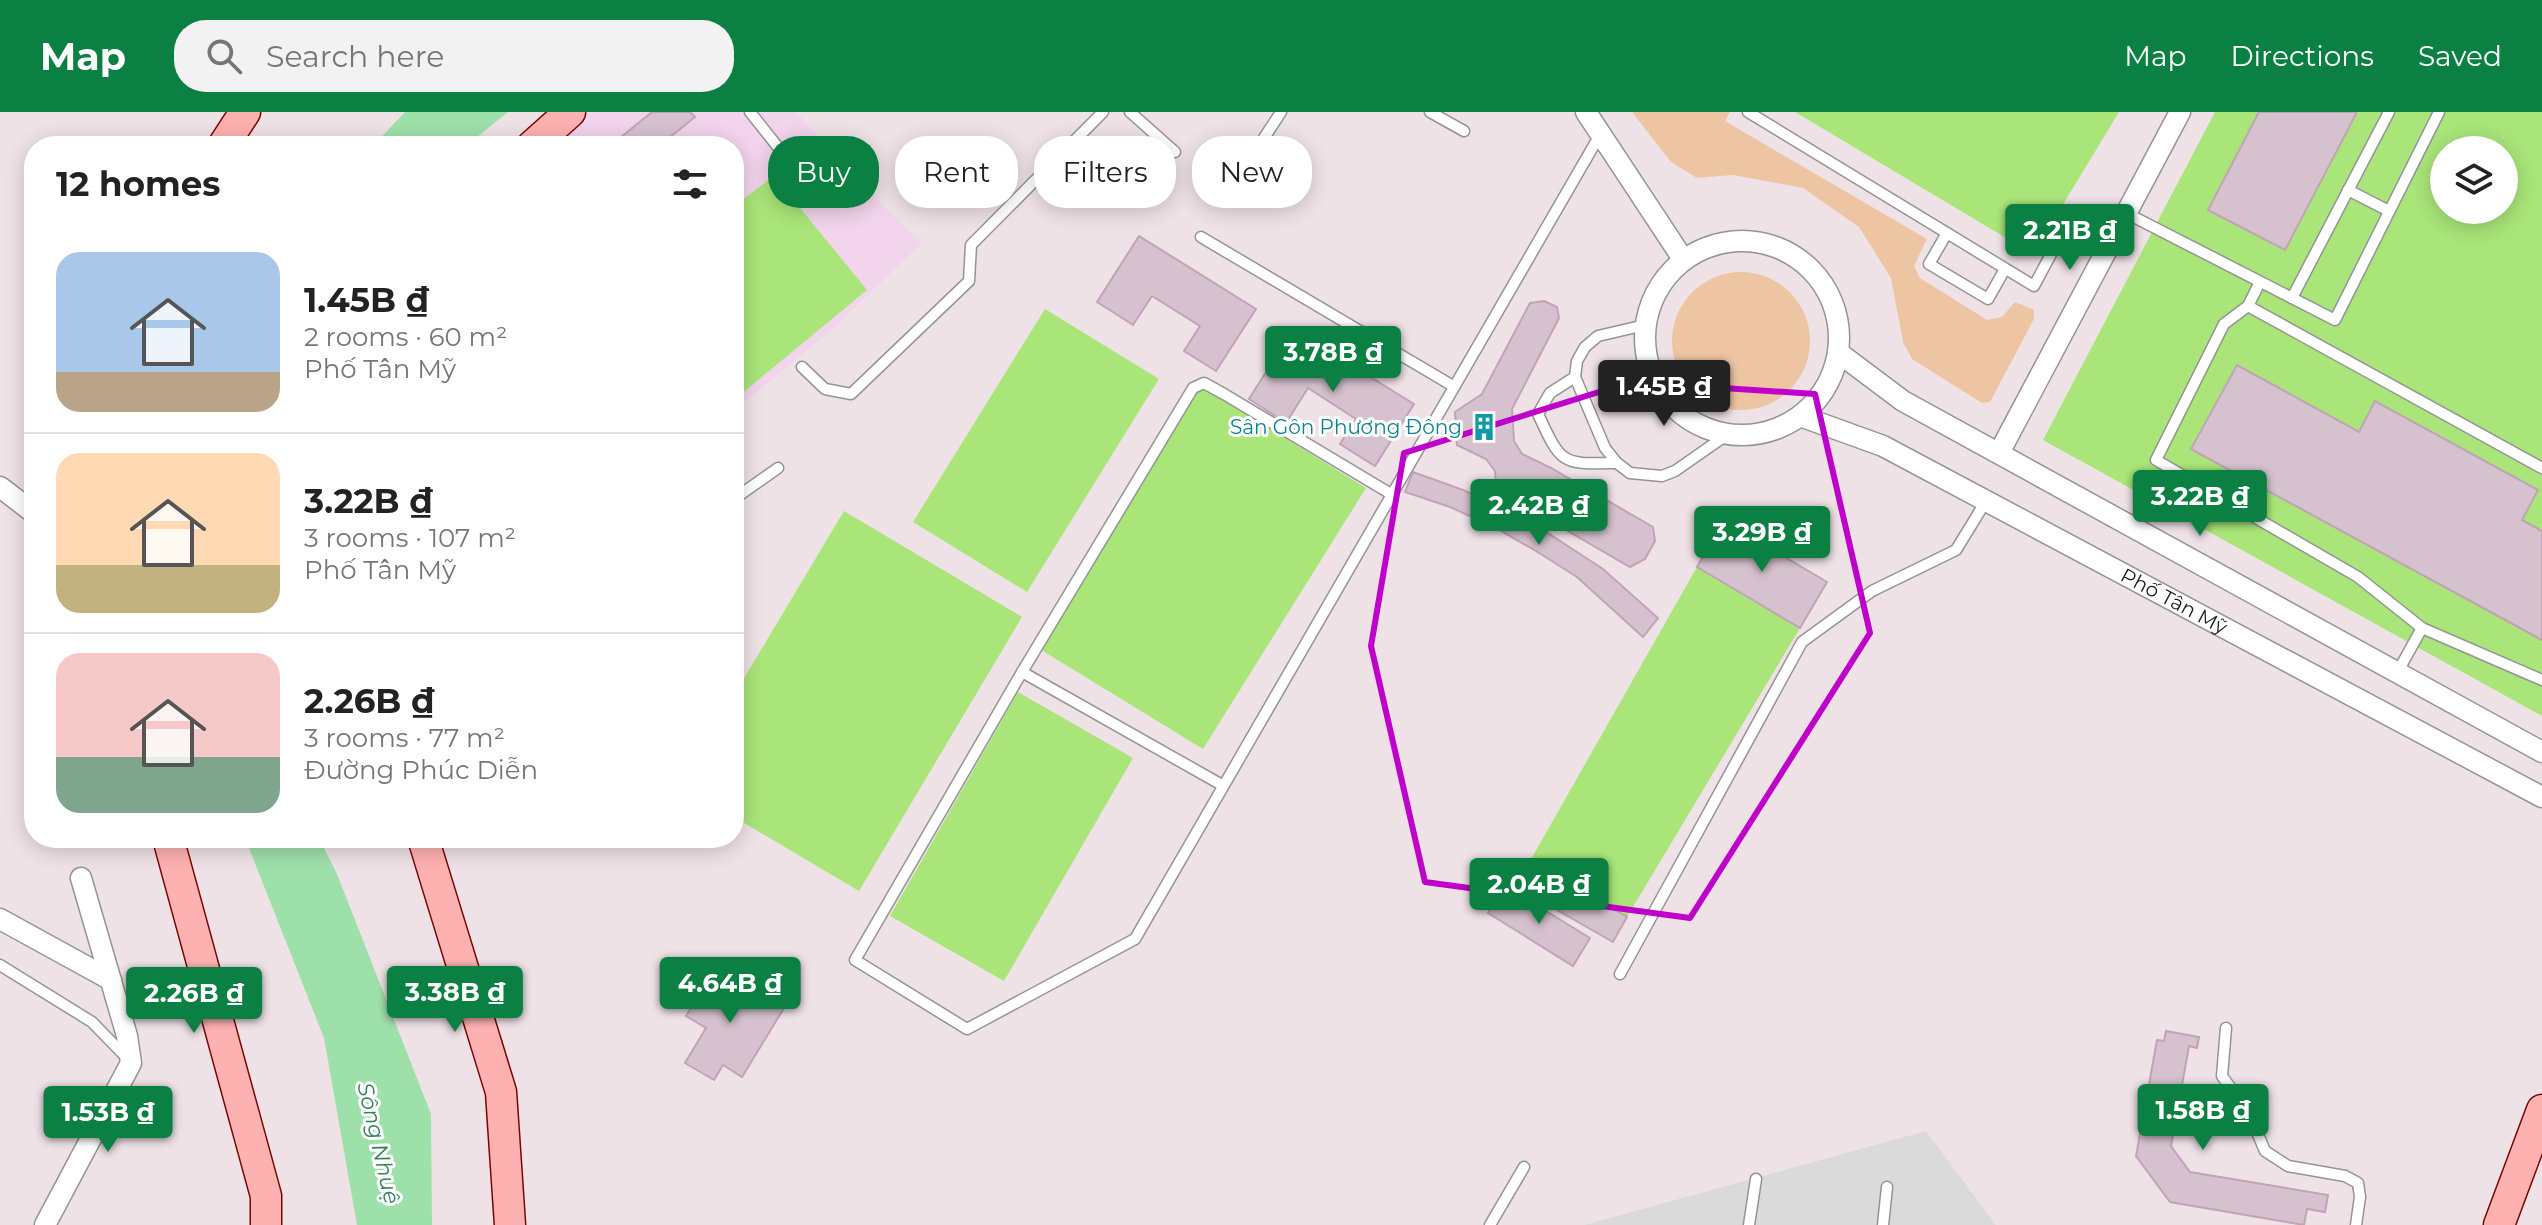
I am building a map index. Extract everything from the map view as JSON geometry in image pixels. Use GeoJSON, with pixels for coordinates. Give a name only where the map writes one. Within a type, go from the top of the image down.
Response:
{"type":"FeatureCollection","features":[{"type":"Feature","properties":{"kind":"street"},"geometry":{"type":"LineString","coordinates":[[229,136],[245,112]]}},
{"type":"Feature","properties":{"kind":"street"},"geometry":{"type":"LineString","coordinates":[[543,136],[570,112]]}},
{"type":"Feature","properties":{"kind":"street"},"geometry":{"type":"LineString","coordinates":[[1586,112],[1683,259]]}},
{"type":"Feature","properties":{"kind":"street"},"geometry":{"type":"LineString","coordinates":[[1999,453],[2180,112]]}},
{"type":"Feature","properties":{"kind":"street"},"geometry":{"type":"LineString","coordinates":[[1745,240],[1787,252],[1806,264],[1827,289],[1838,320],[1839,353],[1832,377],[1819,399],[1800,416],[1766,432],[1728,434],[1699,425],[1674,408],[1656,384],[1645,355],[1645,325],[1651,300],[1664,278],[1683,259],[1712,245],[1745,240]]}},
{"type":"Feature","properties":{"kind":"street"},"geometry":{"type":"LineString","coordinates":[[1839,353],[1903,401],[2542,752]]}},
{"type":"Feature","properties":{"kind":"street","name":"Phố Tân Mỹ"},"geometry":{"type":"LineString","coordinates":[[1800,416],[1883,446],[2542,797]]}},
{"type":"Feature","properties":{"kind":"street"},"geometry":{"type":"LineString","coordinates":[[0,487],[24,505]]}},
{"type":"Feature","properties":{"kind":"street"},"geometry":{"type":"LineString","coordinates":[[171,848],[266,1196],[266,1225]]}},
{"type":"Feature","properties":{"kind":"street"},"geometry":{"type":"LineString","coordinates":[[426,848],[501,1092],[510,1225]]}},
{"type":"Feature","properties":{"kind":"street"},"geometry":{"type":"LineString","coordinates":[[45,1225],[131,1063],[127,1036],[81,878]]}},
{"type":"Feature","properties":{"kind":"street"},"geometry":{"type":"LineString","coordinates":[[0,919],[111,980]]}},
{"type":"Feature","properties":{"kind":"street"},"geometry":{"type":"LineString","coordinates":[[2499,1225],[2542,1110]]}},
{"type":"Feature","properties":{"kind":"lane"},"geometry":{"type":"LineString","coordinates":[[750,112],[769,136]]}},
{"type":"Feature","properties":{"kind":"lane"},"geometry":{"type":"LineString","coordinates":[[802,367],[825,389],[851,394],[969,281],[971,245],[1103,112]]}},
{"type":"Feature","properties":{"kind":"lane"},"geometry":{"type":"LineString","coordinates":[[1130,112],[1157,136]]}},
{"type":"Feature","properties":{"kind":"lane"},"geometry":{"type":"LineString","coordinates":[[1265,136],[1281,112]]}},
{"type":"Feature","properties":{"kind":"lane"},"geometry":{"type":"LineString","coordinates":[[1430,112],[1464,131]]}},
{"type":"Feature","properties":{"kind":"lane"},"geometry":{"type":"LineString","coordinates":[[1748,112],[2034,286],[2067,224],[2109,247]]}},
{"type":"Feature","properties":{"kind":"lane"},"geometry":{"type":"LineString","coordinates":[[2292,298],[2389,112]]}},
{"type":"Feature","properties":{"kind":"lane"},"geometry":{"type":"LineString","coordinates":[[2126,213],[2335,320],[2439,112]]}},
{"type":"Feature","properties":{"kind":"lane"},"geometry":{"type":"LineString","coordinates":[[1391,494],[1204,383],[1193,388],[1022,672],[855,960],[967,1029],[1135,939],[1601,133]]}},
{"type":"Feature","properties":{"kind":"lane"},"geometry":{"type":"LineString","coordinates":[[2348,190],[2389,211]]}},
{"type":"Feature","properties":{"kind":"lane"},"geometry":{"type":"LineString","coordinates":[[1947,233],[1929,264],[1988,299],[2005,269]]}},
{"type":"Feature","properties":{"kind":"lane"},"geometry":{"type":"LineString","coordinates":[[1201,237],[1453,386]]}},
{"type":"Feature","properties":{"kind":"lane"},"geometry":{"type":"LineString","coordinates":[[2260,282],[2248,306],[2224,324],[2156,460],[2358,577],[2422,628],[2542,680]]}},
{"type":"Feature","properties":{"kind":"lane"},"geometry":{"type":"LineString","coordinates":[[2248,306],[2542,468]]}},
{"type":"Feature","properties":{"kind":"lane"},"geometry":{"type":"LineString","coordinates":[[1645,325],[1598,336],[1585,347],[1577,361],[1575,377],[1605,448],[1630,473],[1662,476],[1675,471],[1728,434]]}},
{"type":"Feature","properties":{"kind":"lane"},"geometry":{"type":"LineString","coordinates":[[1575,377],[1550,393],[1538,414],[1554,450],[1574,464],[1617,463]]}},
{"type":"Feature","properties":{"kind":"lane"},"geometry":{"type":"LineString","coordinates":[[744,492],[778,468]]}},
{"type":"Feature","properties":{"kind":"lane"},"geometry":{"type":"LineString","coordinates":[[1620,974],[1802,642],[1872,591],[1956,550],[1986,501]]}},
{"type":"Feature","properties":{"kind":"lane"},"geometry":{"type":"LineString","coordinates":[[2397,673],[2422,628]]}},
{"type":"Feature","properties":{"kind":"lane"},"geometry":{"type":"LineString","coordinates":[[1022,672],[1222,785]]}},
{"type":"Feature","properties":{"kind":"lane"},"geometry":{"type":"LineString","coordinates":[[0,965],[92,1022],[131,1063]]}},
{"type":"Feature","properties":{"kind":"lane"},"geometry":{"type":"LineString","coordinates":[[2226,1028],[2222,1076],[2249,1113],[2265,1151],[2288,1166],[2345,1176],[2358,1183],[2360,1197],[2356,1225]]}},
{"type":"Feature","properties":{"kind":"lane"},"geometry":{"type":"LineString","coordinates":[[1490,1225],[1524,1167]]}},
{"type":"Feature","properties":{"kind":"lane"},"geometry":{"type":"LineString","coordinates":[[1749,1225],[1756,1179]]}},
{"type":"Feature","properties":{"kind":"lane"},"geometry":{"type":"LineString","coordinates":[[1883,1225],[1887,1187]]}},
{"type":"Feature","properties":{"kind":"highlighted area"},"geometry":{"type":"Polygon","coordinates":[[[1631,382],[1815,394],[1870,633],[1690,918],[1425,882],[1371,646],[1404,453],[1631,382]]]}},
{"type":"Feature","properties":{"kind":"shaded area"},"geometry":{"type":"Polygon","coordinates":[[[585,112],[796,112],[817,136],[768,136],[768,208],[879,208],[879,201],[922,243],[828,333],[744,403],[744,136],[554,136],[585,112]]]}},
{"type":"Feature","properties":{"kind":"shaded area"},"geometry":{"type":"Polygon","coordinates":[[[1632,112],[1730,112],[1725,121],[1927,239],[1914,266],[1920,278],[1987,320],[2002,317],[2015,302],[2034,310],[2034,319],[1990,402],[1982,403],[1912,359],[1903,342],[1891,278],[1859,227],[1803,188],[1733,175],[1697,178],[1671,162],[1632,112]]]}},
{"type":"Feature","properties":{"kind":"shaded area"},"geometry":{"type":"Polygon","coordinates":[[[1795,112],[2119,112],[2033,254],[1795,112]]]}},
{"type":"Feature","properties":{"kind":"shaded area"},"geometry":{"type":"Polygon","coordinates":[[[2215,112],[2542,112],[2542,716],[2043,440],[2215,112]]]}},
{"type":"Feature","properties":{"kind":"shaded area"},"geometry":{"type":"Polygon","coordinates":[[[768,180],[768,208],[800,208],[867,290],[744,392],[744,198],[768,180]]]}},
{"type":"Feature","properties":{"kind":"shaded area"},"geometry":{"type":"Polygon","coordinates":[[[1741,272],[1767,277],[1790,292],[1805,315],[1810,341],[1805,367],[1790,390],[1767,405],[1741,410],[1715,405],[1692,390],[1677,367],[1672,341],[1677,315],[1692,292],[1715,277],[1741,272]]]}},
{"type":"Feature","properties":{"kind":"shaded area"},"geometry":{"type":"Polygon","coordinates":[[[1045,309],[1159,379],[1027,592],[913,522],[1045,309]]]}},
{"type":"Feature","properties":{"kind":"shaded area"},"geometry":{"type":"Polygon","coordinates":[[[1201,386],[1366,488],[1203,749],[1038,648],[1201,386]]]}},
{"type":"Feature","properties":{"kind":"shaded area"},"geometry":{"type":"Polygon","coordinates":[[[844,511],[1022,617],[859,891],[744,823],[744,678],[844,511]]]}},
{"type":"Feature","properties":{"kind":"shaded area"},"geometry":{"type":"Polygon","coordinates":[[[1697,567],[1800,628],[1627,917],[1530,861],[1697,567]]]}},
{"type":"Feature","properties":{"kind":"shaded area"},"geometry":{"type":"Polygon","coordinates":[[[1018,692],[1133,758],[1004,981],[890,916],[1018,692]]]}},
{"type":"Feature","properties":{"kind":"shaded area"},"geometry":{"type":"Polygon","coordinates":[[[1926,1131],[1996,1225],[1584,1225],[1926,1131]]]}},
{"type":"Feature","properties":{"kind":"water"},"geometry":{"type":"Polygon","coordinates":[[[405,112],[508,112],[478,136],[382,136],[405,112]]]}},
{"type":"Feature","properties":{"kind":"water","name":"Sông Nhuệ"},"geometry":{"type":"Polygon","coordinates":[[[249,848],[324,848],[337,874],[431,1114],[432,1225],[357,1225],[324,1038],[249,848]]]}},
{"type":"Feature","properties":{"kind":"building"},"geometry":{"type":"Polygon","coordinates":[[[652,112],[690,112],[695,117],[671,136],[622,136],[652,112]]]}},
{"type":"Feature","properties":{"kind":"building"},"geometry":{"type":"Polygon","coordinates":[[[2259,112],[2357,112],[2285,250],[2208,210],[2259,112]]]}},
{"type":"Feature","properties":{"kind":"building"},"geometry":{"type":"Polygon","coordinates":[[[1139,236],[1256,309],[1216,371],[1184,351],[1200,326],[1152,296],[1133,325],[1097,302],[1139,236]]]}},
{"type":"Feature","properties":{"kind":"building","name":"Sân Gôn Phương Đông"},"geometry":{"type":"Polygon","coordinates":[[[1544,301],[1557,307],[1559,318],[1512,409],[1514,441],[1522,454],[1653,527],[1655,541],[1645,559],[1630,567],[1535,512],[1526,519],[1497,504],[1495,471],[1486,459],[1457,445],[1455,412],[1482,394],[1530,303],[1544,301]]]}},
{"type":"Feature","properties":{"kind":"building"},"geometry":{"type":"Polygon","coordinates":[[[1293,329],[1414,404],[1375,466],[1340,444],[1356,419],[1308,388],[1286,423],[1249,399],[1293,329]]]}},
{"type":"Feature","properties":{"kind":"building"},"geometry":{"type":"Polygon","coordinates":[[[2237,365],[2359,432],[2375,401],[2538,490],[2522,520],[2542,531],[2542,640],[2191,449],[2237,365]]]}},
{"type":"Feature","properties":{"kind":"building"},"geometry":{"type":"Polygon","coordinates":[[[1413,472],[1463,490],[1526,519],[1603,569],[1658,618],[1643,637],[1577,577],[1536,551],[1450,507],[1405,492],[1413,472]]]}},
{"type":"Feature","properties":{"kind":"building"},"geometry":{"type":"Polygon","coordinates":[[[1724,521],[1827,582],[1800,628],[1697,567],[1724,521]]]}},
{"type":"Feature","properties":{"kind":"building"},"geometry":{"type":"Polygon","coordinates":[[[1529,861],[1627,917],[1613,942],[1515,886],[1529,861]]]}},
{"type":"Feature","properties":{"kind":"building"},"geometry":{"type":"Polygon","coordinates":[[[1505,886],[1590,938],[1573,966],[1488,913],[1505,886]]]}},
{"type":"Feature","properties":{"kind":"building"},"geometry":{"type":"Polygon","coordinates":[[[716,967],[784,1008],[742,1077],[723,1065],[714,1080],[685,1063],[706,1028],[686,1016],[716,967]]]}},
{"type":"Feature","properties":{"kind":"building"},"geometry":{"type":"Polygon","coordinates":[[[2166,1031],[2199,1037],[2197,1048],[2189,1046],[2171,1146],[2190,1172],[2328,1195],[2325,1212],[2307,1209],[2304,1225],[2170,1202],[2136,1156],[2157,1040],[2164,1041],[2166,1031]]]}},
{"type":"Feature","properties":{"kind":"place","name":"Sân Gôn Phương Đông"},"geometry":{"type":"Point","coordinates":[1484,427]}}]}
